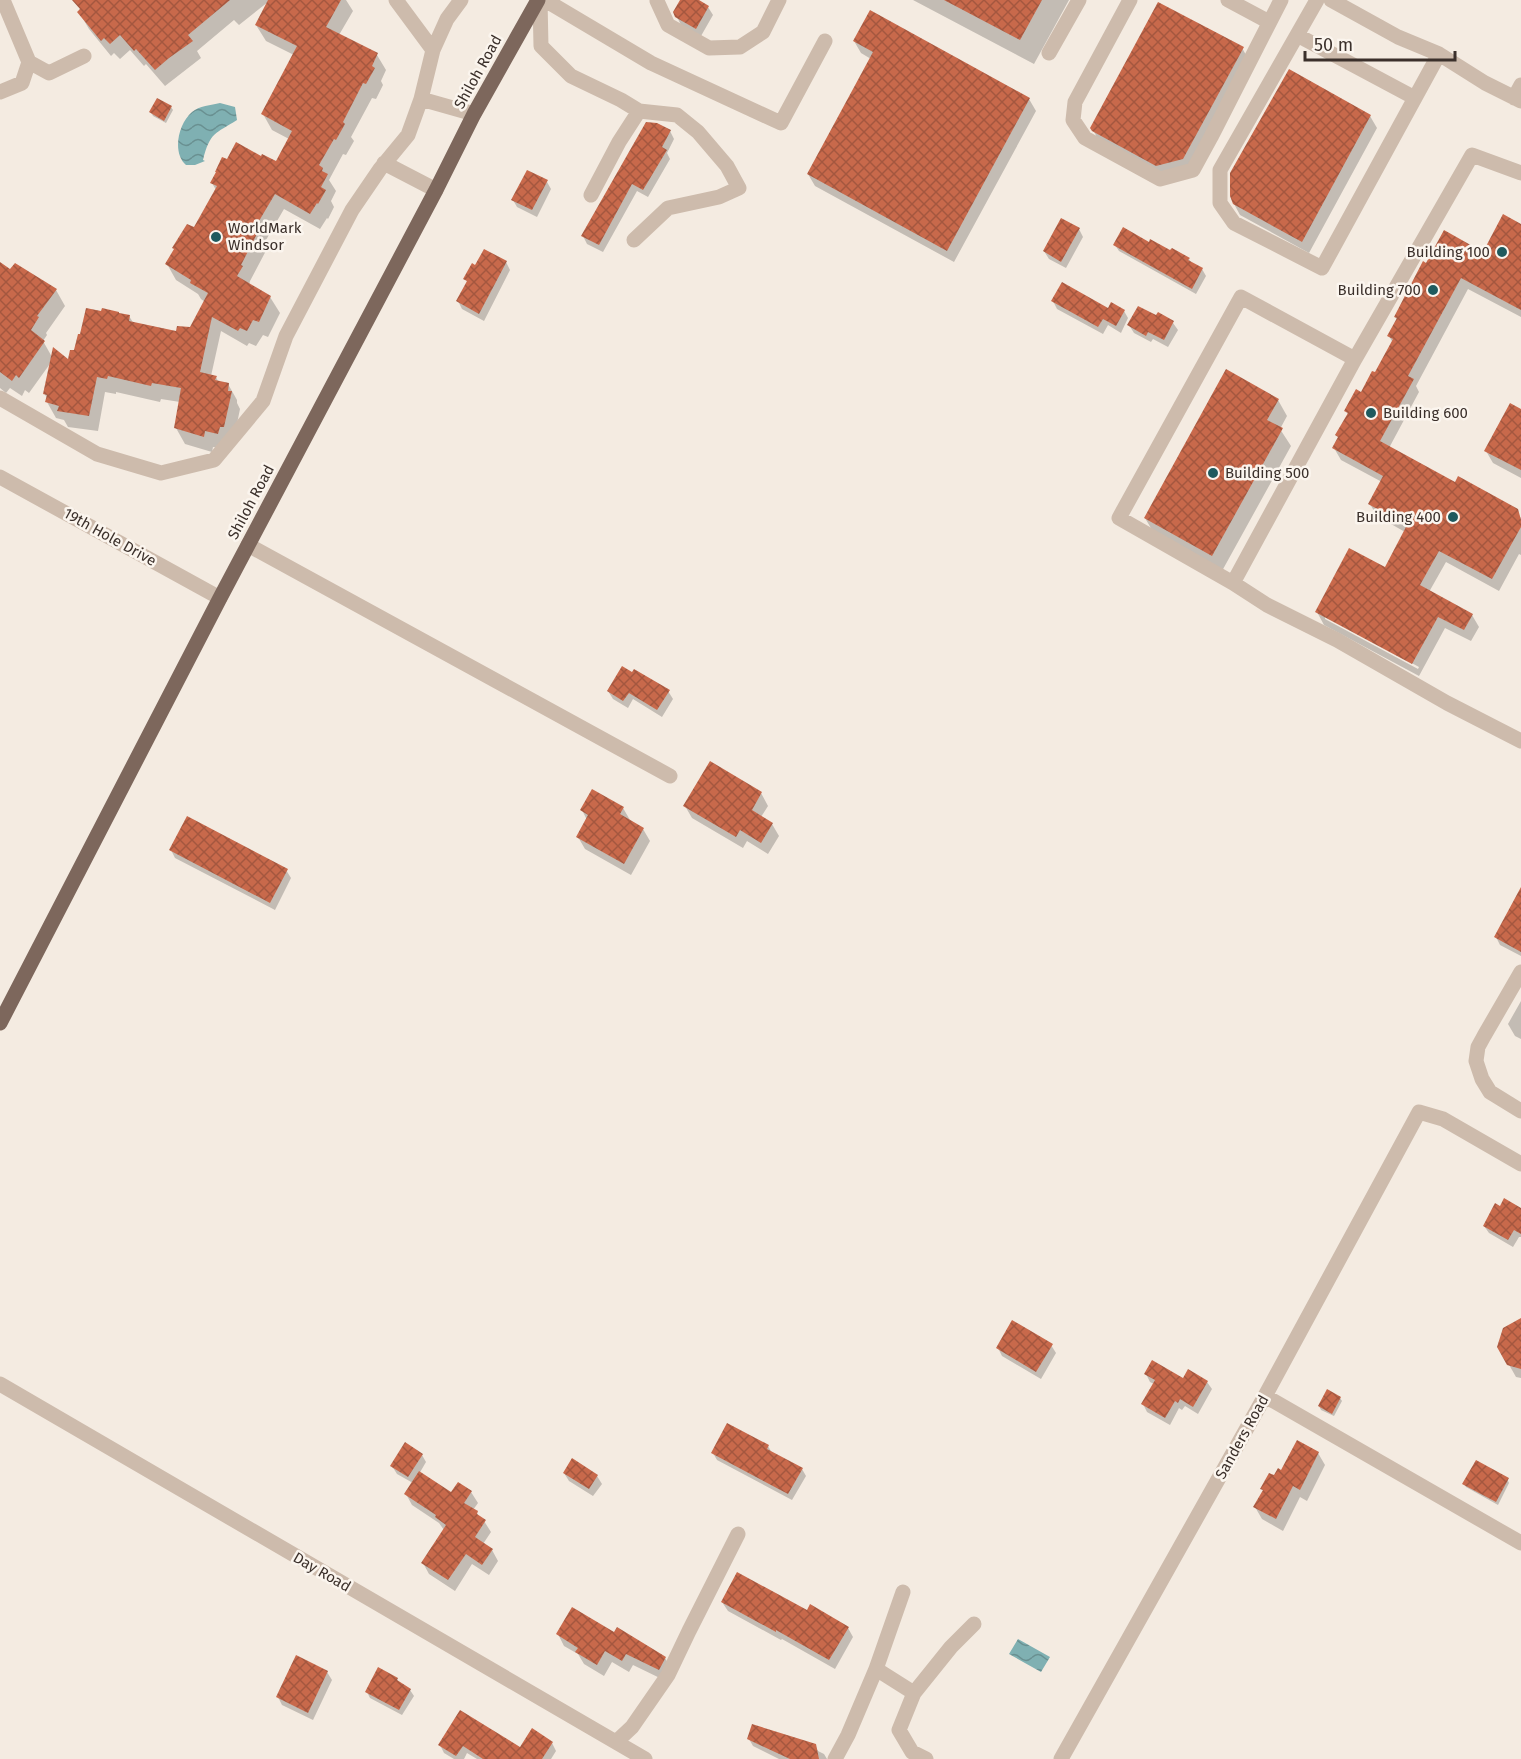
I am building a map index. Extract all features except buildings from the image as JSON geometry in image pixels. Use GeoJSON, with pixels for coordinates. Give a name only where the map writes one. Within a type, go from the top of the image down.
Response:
{"type":"FeatureCollection","features":[{"type":"Feature","properties":{"kind":"main road","name":"Shiloh Road"},"geometry":{"type":"LineString","coordinates":[[0,1023],[474,114],[539,0]]}},
{"type":"Feature","properties":{"kind":"street"},"geometry":{"type":"LineString","coordinates":[[3,0],[28,62],[48,74],[84,56]]}},
{"type":"Feature","properties":{"kind":"street"},"geometry":{"type":"LineString","coordinates":[[396,0],[433,50]]}},
{"type":"Feature","properties":{"kind":"street"},"geometry":{"type":"LineString","coordinates":[[0,398],[97,454],[161,473],[214,460],[262,401],[286,336],[352,210],[384,163],[408,135],[421,99],[433,50],[447,19],[461,0]]}},
{"type":"Feature","properties":{"kind":"street"},"geometry":{"type":"LineString","coordinates":[[539,0],[541,46],[572,76],[639,111],[677,115],[698,132],[727,166],[739,188],[719,196],[668,208],[634,240]]}},
{"type":"Feature","properties":{"kind":"street"},"geometry":{"type":"LineString","coordinates":[[545,0],[651,63],[781,123],[825,41]]}},
{"type":"Feature","properties":{"kind":"street"},"geometry":{"type":"LineString","coordinates":[[661,3],[668,25],[709,48],[740,47],[763,32],[778,0]]}},
{"type":"Feature","properties":{"kind":"street"},"geometry":{"type":"LineString","coordinates":[[1048,53],[1079,0]]}},
{"type":"Feature","properties":{"kind":"street"},"geometry":{"type":"LineString","coordinates":[[1130,0],[1075,102],[1073,120],[1085,138],[1161,179],[1193,170],[1281,0]]}},
{"type":"Feature","properties":{"kind":"street"},"geometry":{"type":"LineString","coordinates":[[1228,0],[1269,22]]}},
{"type":"Feature","properties":{"kind":"street"},"geometry":{"type":"LineString","coordinates":[[1317,0],[1220,170],[1220,203],[1234,223],[1322,268],[1439,54]]}},
{"type":"Feature","properties":{"kind":"street"},"geometry":{"type":"LineString","coordinates":[[1331,0],[1398,37],[1439,54],[1485,82],[1519,95]]}},
{"type":"Feature","properties":{"kind":"street"},"geometry":{"type":"LineString","coordinates":[[1297,35],[1415,98]]}},
{"type":"Feature","properties":{"kind":"street"},"geometry":{"type":"LineString","coordinates":[[0,92],[22,83],[28,62]]}},
{"type":"Feature","properties":{"kind":"street"},"geometry":{"type":"LineString","coordinates":[[421,99],[474,114]]}},
{"type":"Feature","properties":{"kind":"street"},"geometry":{"type":"LineString","coordinates":[[591,195],[619,142],[639,111]]}},
{"type":"Feature","properties":{"kind":"street"},"geometry":{"type":"LineString","coordinates":[[1211,137],[1231,151]]}},
{"type":"Feature","properties":{"kind":"street"},"geometry":{"type":"LineString","coordinates":[[1233,583],[1355,359],[1472,155],[1521,172]]}},
{"type":"Feature","properties":{"kind":"street"},"geometry":{"type":"LineString","coordinates":[[384,163],[436,190]]}},
{"type":"Feature","properties":{"kind":"street"},"geometry":{"type":"LineString","coordinates":[[1355,359],[1240,297],[1119,518],[1267,605],[1337,640],[1447,703],[1521,741]]}},
{"type":"Feature","properties":{"kind":"street","name":"19th Hole Drive"},"geometry":{"type":"LineString","coordinates":[[0,477],[220,598]]}},
{"type":"Feature","properties":{"kind":"street"},"geometry":{"type":"LineString","coordinates":[[248,545],[670,776]]}},
{"type":"Feature","properties":{"kind":"street"},"geometry":{"type":"LineString","coordinates":[[1521,972],[1478,1047],[1476,1061],[1482,1079],[1490,1092],[1521,1111]]}},
{"type":"Feature","properties":{"kind":"street","name":"Sanders Road"},"geometry":{"type":"LineString","coordinates":[[1062,1759],[1265,1396],[1419,1112],[1443,1119],[1521,1164]]}},
{"type":"Feature","properties":{"kind":"street","name":"Day Road"},"geometry":{"type":"LineString","coordinates":[[0,1384],[645,1759]]}},
{"type":"Feature","properties":{"kind":"street"},"geometry":{"type":"LineString","coordinates":[[1265,1396],[1521,1543]]}},
{"type":"Feature","properties":{"kind":"street"},"geometry":{"type":"LineString","coordinates":[[616,1742],[632,1727],[668,1675],[738,1534]]}},
{"type":"Feature","properties":{"kind":"street"},"geometry":{"type":"LineString","coordinates":[[835,1759],[849,1735],[903,1593]]}},
{"type":"Feature","properties":{"kind":"street"},"geometry":{"type":"LineString","coordinates":[[926,1759],[912,1752],[898,1730],[914,1693],[951,1647],[974,1624]]}},
{"type":"Feature","properties":{"kind":"street"},"geometry":{"type":"LineString","coordinates":[[876,1669],[914,1693]]}},
{"type":"Feature","properties":{"kind":"water"},"geometry":{"type":"Polygon","coordinates":[[[220,103],[235,107],[237,120],[214,135],[208,144],[203,160],[205,161],[195,165],[186,165],[178,146],[183,124],[195,110],[220,103]]]}},
{"type":"Feature","properties":{"kind":"water"},"geometry":{"type":"Polygon","coordinates":[[[1018,1639],[1050,1657],[1041,1672],[1009,1654],[1018,1639]]]}},
{"type":"Feature","properties":{"kind":"place","name":"WorldMark Windsor"},"geometry":{"type":"Point","coordinates":[216,237]}},
{"type":"Feature","properties":{"kind":"place","name":"Building 100"},"geometry":{"type":"Point","coordinates":[1502,252]}},
{"type":"Feature","properties":{"kind":"place","name":"Building 700"},"geometry":{"type":"Point","coordinates":[1433,290]}},
{"type":"Feature","properties":{"kind":"place","name":"Building 600"},"geometry":{"type":"Point","coordinates":[1371,413]}},
{"type":"Feature","properties":{"kind":"place","name":"Building 500"},"geometry":{"type":"Point","coordinates":[1213,473]}},
{"type":"Feature","properties":{"kind":"place","name":"Building 400"},"geometry":{"type":"Point","coordinates":[1453,517]}}]}
